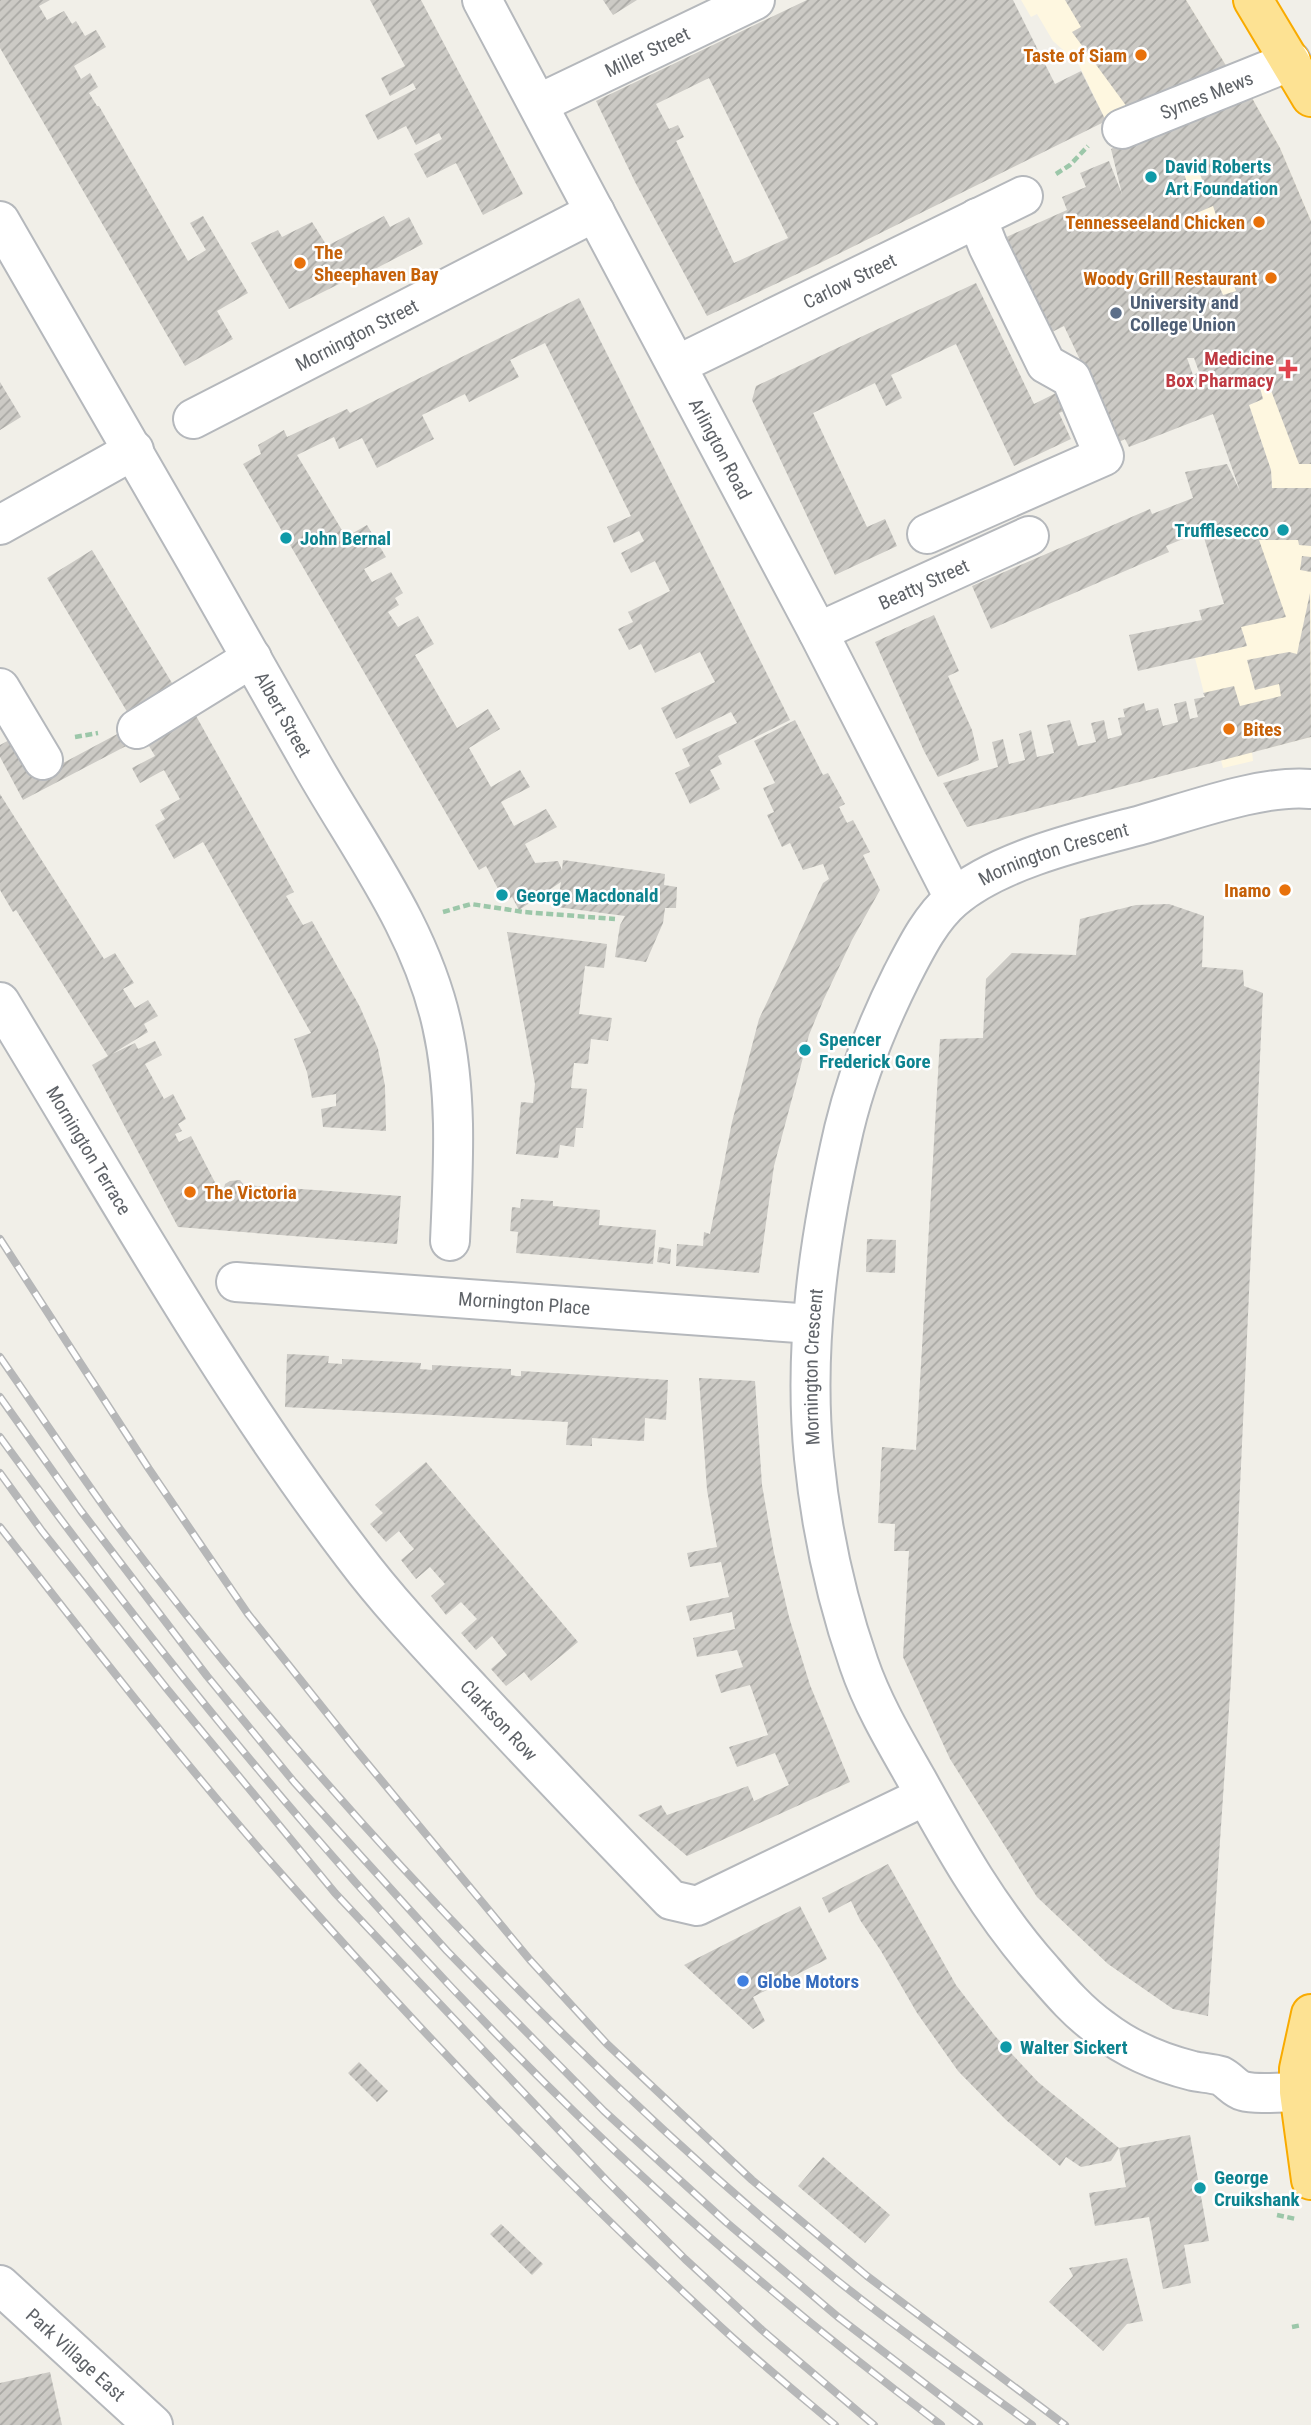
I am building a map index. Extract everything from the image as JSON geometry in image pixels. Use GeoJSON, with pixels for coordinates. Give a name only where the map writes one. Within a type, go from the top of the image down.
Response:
{"type":"FeatureCollection","features":[{"type":"Feature","properties":{"kind":"highway"},"geometry":{"type":"LineString","coordinates":[[1253,0],[1311,97]]}},
{"type":"Feature","properties":{"kind":"highway"},"geometry":{"type":"LineString","coordinates":[[1311,2014],[1298,2081],[1311,2180]]}},
{"type":"Feature","properties":{"kind":"street","name":"Arlington Road"},"geometry":{"type":"LineString","coordinates":[[482,0],[818,632],[954,898]]}},
{"type":"Feature","properties":{"kind":"street","name":"Miller Street"},"geometry":{"type":"LineString","coordinates":[[538,104],[712,10],[755,0]]}},
{"type":"Feature","properties":{"kind":"street","name":"Symes Mews"},"geometry":{"type":"LineString","coordinates":[[1122,129],[1291,61]]}},
{"type":"Feature","properties":{"kind":"street","name":"Carlow Street"},"geometry":{"type":"LineString","coordinates":[[677,365],[1023,196]]}},
{"type":"Feature","properties":{"kind":"street","name":"Mornington Street"},"geometry":{"type":"LineString","coordinates":[[193,419],[595,212]]}},
{"type":"Feature","properties":{"kind":"street"},"geometry":{"type":"LineString","coordinates":[[927,534],[1104,456],[1071,378],[1046,364],[977,218]]}},
{"type":"Feature","properties":{"kind":"street","name":"Albert Street"},"geometry":{"type":"LineString","coordinates":[[0,221],[134,450],[329,796],[406,922],[423,963],[442,1024],[450,1072],[455,1126],[450,1241]]}},
{"type":"Feature","properties":{"kind":"street"},"geometry":{"type":"LineString","coordinates":[[0,525],[134,450]]}},
{"type":"Feature","properties":{"kind":"street","name":"Beatty Street"},"geometry":{"type":"LineString","coordinates":[[818,632],[1029,536]]}},
{"type":"Feature","properties":{"kind":"street"},"geometry":{"type":"LineString","coordinates":[[136,729],[252,658]]}},
{"type":"Feature","properties":{"kind":"street"},"geometry":{"type":"LineString","coordinates":[[0,688],[54,749]]}},
{"type":"Feature","properties":{"kind":"street","name":"Mornington Crescent"},"geometry":{"type":"LineString","coordinates":[[1298,2081],[1242,2091],[1223,2077],[1169,2063],[1133,2048],[1104,2031],[1077,2009],[997,1916],[925,1796],[860,1668],[833,1575],[822,1520],[814,1456],[809,1371],[812,1324],[833,1177],[859,1075],[892,996],[916,948],[934,920],[954,898],[1003,870],[1093,838],[1274,790],[1311,789]]}},
{"type":"Feature","properties":{"kind":"street","name":"Mornington Terrace"},"geometry":{"type":"LineString","coordinates":[[0,1002],[180,1297]]}},
{"type":"Feature","properties":{"kind":"street","name":"Mornington Place"},"geometry":{"type":"LineString","coordinates":[[236,1282],[812,1324]]}},
{"type":"Feature","properties":{"kind":"street","name":"Clarkson Row"},"geometry":{"type":"LineString","coordinates":[[180,1297],[253,1413],[353,1556],[415,1629],[546,1771],[671,1900],[697,1906],[925,1796]]}},
{"type":"Feature","properties":{"kind":"street","name":"Park Village East"},"geometry":{"type":"LineString","coordinates":[[0,2285],[144,2422]]}},
{"type":"Feature","properties":{"kind":"path"},"geometry":{"type":"LineString","coordinates":[[54,749],[125,728],[136,729]]}},
{"type":"Feature","properties":{"kind":"path"},"geometry":{"type":"LineString","coordinates":[[406,922],[471,904],[524,912],[615,919]]}},
{"type":"Feature","properties":{"kind":"path"},"geometry":{"type":"LineString","coordinates":[[1292,2328],[1302,2325]]}},
{"type":"Feature","properties":{"kind":"shaded area","name":"Taste of Siam"},"geometry":{"type":"Polygon","coordinates":[[[1021,0],[1186,0],[1230,72],[1106,121],[1078,63],[1053,41],[1037,14],[1031,17],[1021,0]]]}},
{"type":"Feature","properties":{"kind":"shaded area"},"geometry":{"type":"Polygon","coordinates":[[[1252,98],[1280,148],[1311,221],[1311,737],[1252,752],[1253,761],[1223,768],[1195,658],[1247,646],[1241,627],[1272,493],[1271,470],[1249,405],[1263,399],[1260,388],[1269,384],[1228,307],[1194,227],[1181,191],[1188,187],[1182,166],[1195,161],[1252,98]]]}},
{"type":"Feature","properties":{"kind":"building"},"geometry":{"type":"Polygon","coordinates":[[[0,0],[50,0],[39,6],[47,20],[64,11],[72,24],[76,21],[85,36],[96,30],[106,47],[74,66],[81,79],[90,73],[98,87],[89,93],[188,261],[206,250],[190,223],[203,216],[248,293],[217,311],[233,339],[185,366],[0,48],[0,0]]]}},
{"type":"Feature","properties":{"kind":"building"},"geometry":{"type":"Polygon","coordinates":[[[370,0],[421,0],[523,194],[483,215],[456,163],[427,178],[414,154],[442,139],[439,133],[416,145],[406,126],[378,140],[365,115],[416,89],[413,83],[390,96],[381,78],[405,66],[370,0]]]}},
{"type":"Feature","properties":{"kind":"building"},"geometry":{"type":"Polygon","coordinates":[[[603,0],[637,0],[613,15],[603,0]]]}},
{"type":"Feature","properties":{"kind":"building"},"geometry":{"type":"Polygon","coordinates":[[[807,0],[1013,0],[1055,84],[1081,71],[1106,121],[707,316],[635,182],[596,101],[807,0]],[[709,78],[656,104],[669,129],[678,125],[684,137],[676,141],[734,263],[788,238],[709,78]]]}},
{"type":"Feature","properties":{"kind":"building","name":"Taste of Siam"},"geometry":{"type":"Polygon","coordinates":[[[1065,0],[1186,0],[1230,72],[1130,111],[1072,32],[1081,27],[1065,0]]]}},
{"type":"Feature","properties":{"kind":"building"},"geometry":{"type":"Polygon","coordinates":[[[1252,98],[1280,148],[1311,221],[1311,464],[1299,464],[1269,385],[1260,388],[1263,399],[1249,405],[1271,470],[1272,488],[1311,488],[1311,546],[1299,545],[1298,540],[1259,540],[1286,617],[1241,627],[1247,646],[1138,671],[1129,635],[1202,620],[1199,610],[1224,604],[1202,531],[1166,546],[1169,552],[991,629],[972,586],[1150,509],[1152,514],[1193,498],[1185,472],[1227,464],[1240,491],[1213,414],[1129,447],[1125,439],[1119,442],[1064,326],[1048,334],[1002,239],[1067,210],[1062,197],[1086,187],[1080,173],[1109,161],[1122,194],[1111,149],[1252,98]],[[1195,161],[1182,166],[1188,187],[1203,182],[1195,161]],[[1213,206],[1190,216],[1194,227],[1217,218],[1213,206]],[[1231,276],[1217,281],[1223,295],[1236,291],[1231,276]],[[1187,358],[1193,375],[1199,372],[1194,358],[1187,358]]]}},
{"type":"Feature","properties":{"kind":"building"},"geometry":{"type":"Polygon","coordinates":[[[384,216],[390,227],[409,217],[423,244],[348,283],[347,280],[289,309],[251,243],[278,230],[282,237],[312,222],[327,246],[384,216]]]}},
{"type":"Feature","properties":{"kind":"building"},"geometry":{"type":"Polygon","coordinates":[[[976,283],[1034,404],[1062,390],[1071,408],[1059,413],[1071,439],[1014,466],[956,344],[891,375],[902,398],[886,406],[875,383],[813,413],[867,527],[885,519],[897,546],[835,575],[752,400],[756,386],[976,283]]]}},
{"type":"Feature","properties":{"kind":"building"},"geometry":{"type":"Polygon","coordinates":[[[579,298],[790,720],[718,756],[722,764],[710,770],[720,789],[690,804],[675,773],[690,766],[682,749],[737,723],[731,712],[676,739],[661,708],[715,682],[700,652],[655,673],[641,644],[629,650],[618,629],[633,622],[628,612],[670,591],[655,561],[631,573],[621,553],[644,541],[639,531],[614,543],[607,527],[631,516],[545,343],[510,360],[519,377],[469,402],[465,394],[422,415],[434,439],[377,468],[362,438],[339,449],[334,437],[297,455],[346,537],[367,525],[386,557],[364,569],[372,582],[391,572],[403,593],[395,598],[399,605],[388,612],[398,627],[418,616],[434,644],[415,655],[457,728],[488,709],[500,729],[469,748],[491,787],[520,770],[530,787],[501,802],[514,826],[546,809],[557,827],[525,844],[535,863],[558,861],[562,870],[563,860],[665,874],[664,885],[677,887],[676,908],[665,908],[663,923],[646,962],[615,957],[620,925],[625,916],[557,907],[561,882],[519,910],[512,897],[505,902],[486,866],[479,870],[243,464],[261,454],[258,445],[284,430],[287,437],[347,409],[350,413],[579,298]]]}},
{"type":"Feature","properties":{"kind":"building"},"geometry":{"type":"Polygon","coordinates":[[[0,382],[21,417],[0,430],[0,382]]]}},
{"type":"Feature","properties":{"kind":"building"},"geometry":{"type":"Polygon","coordinates":[[[92,550],[178,693],[132,720],[47,578],[92,550]]]}},
{"type":"Feature","properties":{"kind":"building"},"geometry":{"type":"Polygon","coordinates":[[[1302,556],[1311,557],[1311,572],[1300,570],[1302,556]]]}},
{"type":"Feature","properties":{"kind":"building"},"geometry":{"type":"Polygon","coordinates":[[[1310,593],[1311,737],[967,827],[943,783],[998,767],[992,742],[1003,739],[1009,764],[1025,760],[1019,734],[1031,730],[1037,757],[1054,753],[1047,725],[1070,720],[1078,746],[1096,742],[1091,723],[1104,720],[1108,739],[1122,735],[1118,718],[1125,717],[1123,709],[1144,703],[1146,711],[1158,708],[1163,726],[1178,722],[1174,704],[1186,701],[1190,719],[1198,717],[1194,699],[1205,697],[1203,693],[1234,686],[1240,706],[1281,696],[1279,684],[1255,690],[1247,660],[1289,652],[1297,654],[1310,593]]]}},
{"type":"Feature","properties":{"kind":"building"},"geometry":{"type":"Polygon","coordinates":[[[934,615],[959,671],[948,676],[972,730],[979,760],[938,777],[875,642],[934,615]]]}},
{"type":"Feature","properties":{"kind":"building"},"geometry":{"type":"Polygon","coordinates":[[[195,714],[294,892],[286,896],[303,925],[312,921],[360,1007],[378,1049],[385,1086],[386,1131],[323,1127],[321,1109],[336,1106],[336,1094],[312,1098],[307,1072],[294,1039],[311,1033],[203,842],[174,859],[155,825],[165,819],[160,810],[180,799],[164,770],[140,783],[132,768],[155,756],[146,741],[195,714]]]}},
{"type":"Feature","properties":{"kind":"building"},"geometry":{"type":"Polygon","coordinates":[[[795,720],[823,775],[828,773],[845,804],[839,807],[847,823],[853,820],[870,852],[863,855],[880,890],[852,940],[809,1035],[774,1166],[759,1273],[676,1266],[677,1244],[703,1246],[704,1232],[710,1234],[732,1122],[759,1019],[823,883],[829,879],[823,864],[803,870],[790,843],[782,847],[767,815],[774,812],[763,788],[775,783],[754,741],[795,720]]]}},
{"type":"Feature","properties":{"kind":"building"},"geometry":{"type":"Polygon","coordinates":[[[121,732],[128,745],[23,800],[0,757],[0,745],[15,737],[37,777],[121,732]]]}},
{"type":"Feature","properties":{"kind":"building"},"geometry":{"type":"Polygon","coordinates":[[[0,794],[104,959],[115,953],[134,983],[123,989],[135,1008],[148,1000],[158,1016],[144,1024],[148,1032],[112,1054],[135,1043],[138,1049],[155,1041],[162,1055],[145,1064],[164,1099],[173,1094],[186,1119],[178,1124],[182,1131],[175,1134],[179,1142],[191,1136],[222,1196],[225,1184],[240,1180],[244,1185],[401,1196],[397,1244],[178,1227],[92,1065],[108,1056],[16,910],[13,912],[0,890],[0,794]]]}},
{"type":"Feature","properties":{"kind":"building"},"geometry":{"type":"Polygon","coordinates":[[[1169,904],[1204,916],[1202,967],[1243,970],[1244,986],[1263,993],[1231,1680],[1208,2016],[1173,2009],[1108,1964],[1037,1897],[950,1759],[903,1657],[909,1551],[894,1551],[895,1524],[878,1523],[882,1447],[916,1450],[940,1039],[983,1038],[986,979],[1012,953],[1076,955],[1080,919],[1136,905],[1169,904]]]}},
{"type":"Feature","properties":{"kind":"building"},"geometry":{"type":"Polygon","coordinates":[[[507,932],[607,944],[604,968],[585,966],[579,1014],[612,1018],[608,1041],[591,1039],[588,1064],[574,1063],[571,1088],[587,1089],[583,1128],[576,1128],[574,1147],[560,1145],[558,1158],[516,1154],[521,1102],[533,1103],[535,1084],[507,932]]]}},
{"type":"Feature","properties":{"kind":"building"},"geometry":{"type":"Polygon","coordinates":[[[521,1199],[553,1201],[553,1206],[600,1210],[599,1225],[656,1230],[653,1264],[516,1253],[518,1232],[510,1231],[512,1207],[520,1208],[521,1199]]]}},
{"type":"Feature","properties":{"kind":"building"},"geometry":{"type":"Polygon","coordinates":[[[867,1239],[896,1240],[895,1273],[866,1272],[867,1239]]]}},
{"type":"Feature","properties":{"kind":"building"},"geometry":{"type":"Polygon","coordinates":[[[659,1247],[671,1249],[670,1264],[657,1262],[659,1247]]]}},
{"type":"Feature","properties":{"kind":"building"},"geometry":{"type":"Polygon","coordinates":[[[287,1354],[329,1356],[328,1363],[342,1364],[342,1359],[421,1363],[420,1369],[432,1370],[432,1365],[511,1369],[511,1375],[516,1376],[521,1376],[521,1371],[668,1380],[666,1420],[645,1418],[644,1441],[592,1438],[592,1446],[566,1445],[568,1422],[285,1407],[287,1354]]]}},
{"type":"Feature","properties":{"kind":"building"},"geometry":{"type":"Polygon","coordinates":[[[699,1378],[755,1381],[762,1485],[789,1617],[810,1685],[850,1782],[687,1856],[638,1815],[661,1805],[667,1815],[748,1786],[754,1801],[789,1785],[775,1753],[737,1767],[729,1747],[768,1735],[750,1685],[721,1693],[715,1675],[743,1667],[737,1650],[697,1657],[693,1638],[735,1629],[732,1612],[690,1621],[686,1606],[729,1597],[721,1562],[690,1567],[687,1553],[717,1547],[707,1490],[699,1378]]]}},
{"type":"Feature","properties":{"kind":"building"},"geometry":{"type":"Polygon","coordinates":[[[426,1462],[578,1642],[531,1681],[524,1672],[506,1686],[491,1669],[507,1655],[492,1636],[476,1650],[461,1633],[477,1619],[461,1602],[446,1615],[431,1596],[445,1584],[430,1567],[416,1579],[401,1560],[414,1549],[399,1531],[386,1542],[370,1524],[383,1513],[375,1505],[426,1462]]]}},
{"type":"Feature","properties":{"kind":"building"},"geometry":{"type":"Polygon","coordinates":[[[888,1864],[956,1985],[995,2036],[1038,2082],[1119,2148],[1111,2161],[1081,2167],[1066,2157],[1060,2166],[1006,2120],[958,2071],[917,2013],[851,1901],[829,1913],[822,1898],[888,1864]]]}},
{"type":"Feature","properties":{"kind":"building","name":"Globe Motors"},"geometry":{"type":"Polygon","coordinates":[[[800,1906],[827,1959],[753,1997],[765,2021],[753,2029],[684,1965],[800,1906]]]}},
{"type":"Feature","properties":{"kind":"building"},"geometry":{"type":"Polygon","coordinates":[[[359,2062],[388,2091],[377,2102],[348,2073],[359,2062]]]}},
{"type":"Feature","properties":{"kind":"building"},"geometry":{"type":"Polygon","coordinates":[[[1190,2135],[1209,2241],[1184,2245],[1191,2283],[1163,2289],[1149,2217],[1095,2226],[1089,2193],[1126,2187],[1119,2148],[1190,2135]]]}},
{"type":"Feature","properties":{"kind":"building"},"geometry":{"type":"Polygon","coordinates":[[[823,2157],[890,2215],[865,2243],[798,2186],[823,2157]]]}},
{"type":"Feature","properties":{"kind":"building"},"geometry":{"type":"Polygon","coordinates":[[[501,2224],[543,2264],[532,2275],[490,2234],[501,2224]]]}},
{"type":"Feature","properties":{"kind":"building"},"geometry":{"type":"Polygon","coordinates":[[[1127,2258],[1143,2321],[1127,2324],[1103,2351],[1049,2302],[1073,2276],[1069,2268],[1127,2258]]]}},
{"type":"Feature","properties":{"kind":"building"},"geometry":{"type":"Polygon","coordinates":[[[50,2372],[62,2425],[0,2425],[0,2383],[50,2372]]]}},
{"type":"Feature","properties":{"kind":"railway"},"geometry":{"type":"LineString","coordinates":[[0,1239],[149,1469],[248,1614],[530,1960],[607,2044],[752,2180],[867,2276],[1065,2425]]}},
{"type":"Feature","properties":{"kind":"railway"},"geometry":{"type":"LineString","coordinates":[[0,1357],[120,1529],[205,1639],[294,1746],[386,1850],[481,1951],[608,2078],[741,2200],[906,2334],[1032,2425]]}},
{"type":"Feature","properties":{"kind":"railway"},"geometry":{"type":"LineString","coordinates":[[0,1397],[81,1511],[207,1676],[294,1782],[447,1951],[604,2111],[726,2222],[838,2317],[979,2425]]}},
{"type":"Feature","properties":{"kind":"railway"},"geometry":{"type":"LineString","coordinates":[[0,1437],[150,1636],[228,1733],[392,1923],[477,2014],[689,2219],[795,2310],[941,2425]]}},
{"type":"Feature","properties":{"kind":"railway"},"geometry":{"type":"LineString","coordinates":[[0,1473],[42,1531],[167,1689],[335,1893],[607,2181],[685,2259],[762,2330],[874,2425]]}},
{"type":"Feature","properties":{"kind":"railway"},"geometry":{"type":"LineString","coordinates":[[0,1527],[135,1699],[240,1826],[438,2046],[606,2218],[750,2353],[835,2425]]}},
{"type":"Feature","properties":{"kind":"place","name":"Taste of Siam"},"geometry":{"type":"Point","coordinates":[1141,55]}},
{"type":"Feature","properties":{"kind":"place","name":"David Roberts Art Foundation"},"geometry":{"type":"Point","coordinates":[1151,177]}},
{"type":"Feature","properties":{"kind":"place","name":"Tennesseeland Chicken"},"geometry":{"type":"Point","coordinates":[1259,222]}},
{"type":"Feature","properties":{"kind":"place","name":"The Sheephaven Bay"},"geometry":{"type":"Point","coordinates":[300,263]}},
{"type":"Feature","properties":{"kind":"place","name":"Woody Grill Restaurant"},"geometry":{"type":"Point","coordinates":[1271,278]}},
{"type":"Feature","properties":{"kind":"place","name":"University and College Union"},"geometry":{"type":"Point","coordinates":[1116,313]}},
{"type":"Feature","properties":{"kind":"place","name":"Medicine Box Pharmacy"},"geometry":{"type":"Point","coordinates":[1288,369]}},
{"type":"Feature","properties":{"kind":"place","name":"Trufflesecco"},"geometry":{"type":"Point","coordinates":[1283,530]}},
{"type":"Feature","properties":{"kind":"place","name":"John Bernal"},"geometry":{"type":"Point","coordinates":[286,538]}},
{"type":"Feature","properties":{"kind":"place","name":"Bites"},"geometry":{"type":"Point","coordinates":[1229,729]}},
{"type":"Feature","properties":{"kind":"place","name":"Inamo"},"geometry":{"type":"Point","coordinates":[1285,890]}},
{"type":"Feature","properties":{"kind":"place","name":"George Macdonald"},"geometry":{"type":"Point","coordinates":[502,895]}},
{"type":"Feature","properties":{"kind":"place","name":"Spencer Frederick Gore"},"geometry":{"type":"Point","coordinates":[805,1050]}},
{"type":"Feature","properties":{"kind":"place","name":"The Victoria"},"geometry":{"type":"Point","coordinates":[190,1192]}},
{"type":"Feature","properties":{"kind":"place","name":"Globe Motors"},"geometry":{"type":"Point","coordinates":[743,1981]}},
{"type":"Feature","properties":{"kind":"place","name":"Walter Sickert"},"geometry":{"type":"Point","coordinates":[1006,2047]}},
{"type":"Feature","properties":{"kind":"place","name":"George Cruikshank"},"geometry":{"type":"Point","coordinates":[1200,2188]}}]}
